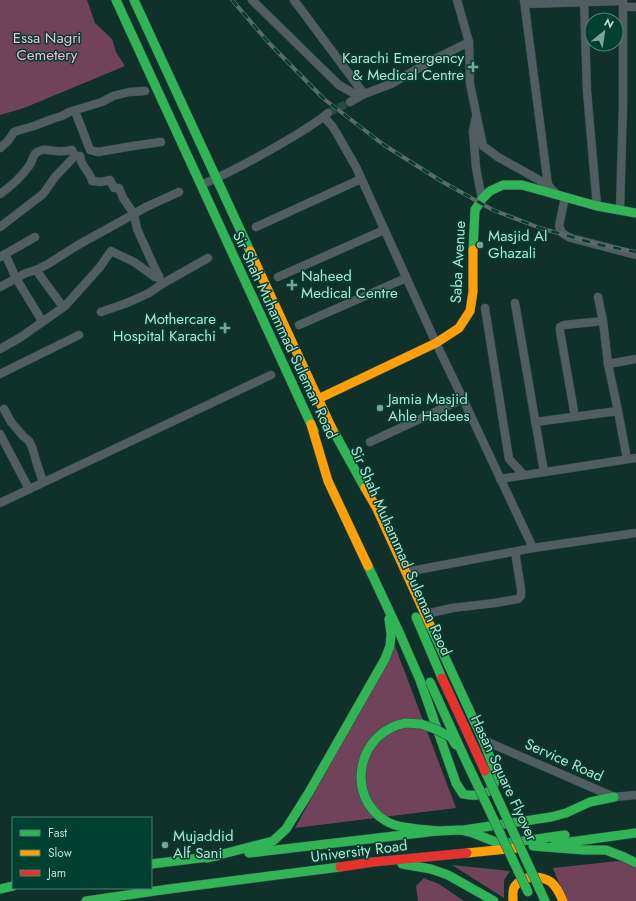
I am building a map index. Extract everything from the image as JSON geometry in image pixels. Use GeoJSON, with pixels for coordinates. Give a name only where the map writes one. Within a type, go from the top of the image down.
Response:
{"type":"FeatureCollection","features":[{"type":"Feature","properties":{"kind":"main road","name":"Sir Shah Muhammad Suleman Road"},"geometry":{"type":"LineString","coordinates":[[116,0],[337,479]]}},
{"type":"Feature","properties":{"kind":"main road","name":"Sir Shah Muhammad Suleman Raod"},"geometry":{"type":"LineString","coordinates":[[134,0],[329,423],[409,600],[442,678]]}},
{"type":"Feature","properties":{"kind":"main road"},"geometry":{"type":"LineString","coordinates":[[482,199],[490,191],[503,185],[522,185],[597,206],[636,213]]}},
{"type":"Feature","properties":{"kind":"main road","name":"Saba Avenue"},"geometry":{"type":"LineString","coordinates":[[318,399],[436,343],[459,328],[470,311],[473,292],[473,239],[475,210],[482,199]]}},
{"type":"Feature","properties":{"kind":"main road"},"geometry":{"type":"LineString","coordinates":[[311,424],[328,481],[420,680],[456,783],[463,794],[472,797],[482,795],[493,789],[496,775],[483,740],[376,507],[329,423]]}},
{"type":"Feature","properties":{"kind":"main road"},"geometry":{"type":"LineString","coordinates":[[207,858],[273,841],[286,829],[308,794],[385,659],[390,646],[390,622],[377,585]]}},
{"type":"Feature","properties":{"kind":"main road","name":"Hasan Square Flyover"},"geometry":{"type":"LineString","coordinates":[[406,626],[467,763],[532,901]]}},
{"type":"Feature","properties":{"kind":"main road","name":"Hasan Square Flyover"},"geometry":{"type":"LineString","coordinates":[[442,678],[546,901]]}},
{"type":"Feature","properties":{"kind":"main road"},"geometry":{"type":"LineString","coordinates":[[437,831],[402,826],[387,822],[376,814],[368,804],[362,791],[362,763],[376,738],[398,725],[409,723],[421,724],[450,737],[467,763]]}},
{"type":"Feature","properties":{"kind":"main road"},"geometry":{"type":"LineString","coordinates":[[461,830],[551,817],[566,813],[590,802],[614,798]]}},
{"type":"Feature","properties":{"kind":"main road","name":"University Road"},"geometry":{"type":"LineString","coordinates":[[152,864],[437,831],[461,830],[501,844],[636,826]]}},
{"type":"Feature","properties":{"kind":"main road","name":"University Road"},"geometry":{"type":"LineString","coordinates":[[86,901],[373,862],[533,846],[636,833]]}},
{"type":"Feature","properties":{"kind":"main road"},"geometry":{"type":"LineString","coordinates":[[533,846],[584,850],[606,850],[636,863]]}},
{"type":"Feature","properties":{"kind":"main road"},"geometry":{"type":"LineString","coordinates":[[373,862],[411,865],[431,869],[448,876],[494,901]]}},
{"type":"Feature","properties":{"kind":"main road"},"geometry":{"type":"LineString","coordinates":[[513,901],[512,891],[516,884],[528,877],[544,878],[551,882],[556,887],[562,901]]}},
{"type":"Feature","properties":{"kind":"main road"},"geometry":{"type":"LineString","coordinates":[[0,880],[12,879]]}},
{"type":"Feature","properties":{"kind":"main road"},"geometry":{"type":"LineString","coordinates":[[0,889],[12,886]]}},
{"type":"Feature","properties":{"kind":"street"},"geometry":{"type":"LineString","coordinates":[[252,0],[339,85],[353,92],[364,94]]}},
{"type":"Feature","properties":{"kind":"street"},"geometry":{"type":"LineString","coordinates":[[294,0],[364,94]]}},
{"type":"Feature","properties":{"kind":"street"},"geometry":{"type":"LineString","coordinates":[[457,0],[469,42],[470,84],[483,146],[498,157],[548,185],[561,196],[559,226],[564,235],[636,255]]}},
{"type":"Feature","properties":{"kind":"street"},"geometry":{"type":"LineString","coordinates":[[548,185],[524,2],[623,3],[636,7]]}},
{"type":"Feature","properties":{"kind":"street"},"geometry":{"type":"LineString","coordinates":[[584,2],[587,90],[597,206]]}},
{"type":"Feature","properties":{"kind":"street"},"geometry":{"type":"LineString","coordinates":[[620,210],[623,105],[623,3]]}},
{"type":"Feature","properties":{"kind":"street"},"geometry":{"type":"LineString","coordinates":[[350,102],[364,94],[391,84],[431,61],[469,42]]}},
{"type":"Feature","properties":{"kind":"street"},"geometry":{"type":"LineString","coordinates":[[0,148],[8,141],[14,132],[102,102],[113,96],[129,92],[145,91]]}},
{"type":"Feature","properties":{"kind":"street"},"geometry":{"type":"LineString","coordinates":[[76,110],[90,150]]}},
{"type":"Feature","properties":{"kind":"street"},"geometry":{"type":"LineString","coordinates":[[476,114],[473,131],[476,168],[482,199]]}},
{"type":"Feature","properties":{"kind":"street"},"geometry":{"type":"LineString","coordinates":[[201,185],[258,157],[326,115],[350,156],[361,179],[436,343],[533,548]]}},
{"type":"Feature","properties":{"kind":"street"},"geometry":{"type":"LineString","coordinates":[[90,150],[98,152],[161,142]]}},
{"type":"Feature","properties":{"kind":"street"},"geometry":{"type":"LineString","coordinates":[[0,194],[30,165],[31,158],[37,152],[43,150],[58,152],[72,150],[91,175],[92,181],[101,182],[110,180],[114,188],[119,188],[123,198],[134,214],[137,229],[160,280]]}},
{"type":"Feature","properties":{"kind":"street"},"geometry":{"type":"LineString","coordinates":[[77,156],[84,157],[90,150]]}},
{"type":"Feature","properties":{"kind":"street"},"geometry":{"type":"LineString","coordinates":[[0,227],[43,194],[55,177],[77,156]]}},
{"type":"Feature","properties":{"kind":"street"},"geometry":{"type":"LineString","coordinates":[[256,227],[361,179]]}},
{"type":"Feature","properties":{"kind":"street"},"geometry":{"type":"LineString","coordinates":[[0,287],[26,273],[48,264],[78,245],[134,214],[179,192]]}},
{"type":"Feature","properties":{"kind":"street"},"geometry":{"type":"LineString","coordinates":[[278,278],[384,230]]}},
{"type":"Feature","properties":{"kind":"street"},"geometry":{"type":"LineString","coordinates":[[35,237],[2,255],[42,321]]}},
{"type":"Feature","properties":{"kind":"street"},"geometry":{"type":"LineString","coordinates":[[0,349],[21,337],[42,321],[63,308],[100,267],[111,251],[134,262],[160,280]]}},
{"type":"Feature","properties":{"kind":"street"},"geometry":{"type":"LineString","coordinates":[[101,312],[149,293],[160,280],[208,258]]}},
{"type":"Feature","properties":{"kind":"street"},"geometry":{"type":"LineString","coordinates":[[36,270],[63,308]]}},
{"type":"Feature","properties":{"kind":"street"},"geometry":{"type":"LineString","coordinates":[[299,325],[406,278]]}},
{"type":"Feature","properties":{"kind":"street"},"geometry":{"type":"LineString","coordinates":[[598,297],[603,321],[608,364],[627,459]]}},
{"type":"Feature","properties":{"kind":"street"},"geometry":{"type":"LineString","coordinates":[[515,303],[544,472]]}},
{"type":"Feature","properties":{"kind":"street"},"geometry":{"type":"LineString","coordinates":[[485,308],[509,459],[524,476]]}},
{"type":"Feature","properties":{"kind":"street"},"geometry":{"type":"LineString","coordinates":[[575,417],[560,327],[564,325],[603,321]]}},
{"type":"Feature","properties":{"kind":"street"},"geometry":{"type":"LineString","coordinates":[[0,374],[79,335]]}},
{"type":"Feature","properties":{"kind":"street"},"geometry":{"type":"LineString","coordinates":[[608,364],[636,359]]}},
{"type":"Feature","properties":{"kind":"street"},"geometry":{"type":"LineString","coordinates":[[1,500],[29,489],[271,375]]}},
{"type":"Feature","properties":{"kind":"street"},"geometry":{"type":"LineString","coordinates":[[370,442],[463,399]]}},
{"type":"Feature","properties":{"kind":"street"},"geometry":{"type":"LineString","coordinates":[[4,409],[11,422],[32,447],[43,482]]}},
{"type":"Feature","properties":{"kind":"street"},"geometry":{"type":"LineString","coordinates":[[535,422],[618,411]]}},
{"type":"Feature","properties":{"kind":"street"},"geometry":{"type":"LineString","coordinates":[[0,434],[29,489]]}},
{"type":"Feature","properties":{"kind":"street"},"geometry":{"type":"LineString","coordinates":[[500,479],[636,458]]}},
{"type":"Feature","properties":{"kind":"street"},"geometry":{"type":"LineString","coordinates":[[406,572],[533,548],[636,533]]}},
{"type":"Feature","properties":{"kind":"street"},"geometry":{"type":"LineString","coordinates":[[426,614],[452,608],[518,599],[521,596],[521,589],[515,552]]}},
{"type":"Feature","properties":{"kind":"street","name":"Service Road"},"geometry":{"type":"LineString","coordinates":[[483,740],[614,798],[636,795]]}},
{"type":"Feature","properties":{"kind":"green space","name":"Essa Nagri Cemetery"},"geometry":{"type":"Polygon","coordinates":[[[0,0],[87,0],[95,23],[112,39],[116,52],[125,66],[24,108],[0,115],[0,0]]]}},
{"type":"Feature","properties":{"kind":"green space"},"geometry":{"type":"Polygon","coordinates":[[[395,646],[456,808],[295,828],[395,646]]]}},
{"type":"Feature","properties":{"kind":"green space"},"geometry":{"type":"Polygon","coordinates":[[[636,859],[636,901],[566,901],[553,868],[636,859]]]}},
{"type":"Feature","properties":{"kind":"green space"},"geometry":{"type":"Polygon","coordinates":[[[452,865],[510,871],[504,880],[504,898],[452,865]]]}},
{"type":"Feature","properties":{"kind":"green space"},"geometry":{"type":"Polygon","coordinates":[[[424,878],[439,884],[464,901],[418,901],[416,886],[424,878]]]}},
{"type":"Feature","properties":{"kind":"tunnel"},"geometry":{"type":"LineString","coordinates":[[328,113],[350,102]]}},
{"type":"Feature","properties":{"kind":"railway"},"geometry":{"type":"LineString","coordinates":[[232,0],[269,43],[324,99],[384,145],[441,181],[493,210],[540,228],[600,245],[636,252]]}},
{"type":"Feature","properties":{"kind":"traffic: fast"},"geometry":{"type":"LineString","coordinates":[[116,0],[314,431]]}},
{"type":"Feature","properties":{"kind":"traffic: fast"},"geometry":{"type":"LineString","coordinates":[[134,0],[250,251]]}},
{"type":"Feature","properties":{"kind":"traffic: fast"},"geometry":{"type":"LineString","coordinates":[[473,250],[475,210],[482,199],[490,191],[503,185],[522,185],[597,206],[636,213]]}},
{"type":"Feature","properties":{"kind":"traffic: fast"},"geometry":{"type":"LineString","coordinates":[[329,423],[365,488]]}},
{"type":"Feature","properties":{"kind":"traffic: fast"},"geometry":{"type":"LineString","coordinates":[[368,566],[420,680],[456,783],[463,794],[475,795],[486,793],[493,789],[496,775],[494,768],[483,740],[430,625]]}},
{"type":"Feature","properties":{"kind":"traffic: fast"},"geometry":{"type":"LineString","coordinates":[[416,617],[442,678]]}},
{"type":"Feature","properties":{"kind":"traffic: fast"},"geometry":{"type":"LineString","coordinates":[[207,858],[273,841],[286,829],[308,794],[385,659],[390,646],[391,634],[389,619]]}},
{"type":"Feature","properties":{"kind":"traffic: fast"},"geometry":{"type":"LineString","coordinates":[[430,682],[528,892]]}},
{"type":"Feature","properties":{"kind":"traffic: fast"},"geometry":{"type":"LineString","coordinates":[[421,724],[406,723],[390,728],[377,738],[368,751],[362,766],[361,781],[365,796],[373,810],[386,821],[397,826],[437,831]]}},
{"type":"Feature","properties":{"kind":"traffic: fast"},"geometry":{"type":"LineString","coordinates":[[421,724],[451,737],[456,745]]}},
{"type":"Feature","properties":{"kind":"traffic: fast"},"geometry":{"type":"LineString","coordinates":[[485,771],[540,890]]}},
{"type":"Feature","properties":{"kind":"traffic: fast"},"geometry":{"type":"LineString","coordinates":[[464,830],[551,817],[566,813],[590,802],[614,797]]}},
{"type":"Feature","properties":{"kind":"traffic: fast"},"geometry":{"type":"LineString","coordinates":[[249,853],[437,831],[461,830],[501,844],[565,835]]}},
{"type":"Feature","properties":{"kind":"traffic: fast"},"geometry":{"type":"LineString","coordinates":[[555,844],[636,833]]}},
{"type":"Feature","properties":{"kind":"traffic: fast"},"geometry":{"type":"LineString","coordinates":[[533,846],[584,850],[606,850],[636,863]]}},
{"type":"Feature","properties":{"kind":"traffic: fast"},"geometry":{"type":"LineString","coordinates":[[152,864],[217,856]]}},
{"type":"Feature","properties":{"kind":"traffic: fast"},"geometry":{"type":"LineString","coordinates":[[402,864],[431,869],[448,875],[494,901]]}},
{"type":"Feature","properties":{"kind":"traffic: fast"},"geometry":{"type":"LineString","coordinates":[[86,901],[340,867]]}},
{"type":"Feature","properties":{"kind":"traffic: fast"},"geometry":{"type":"LineString","coordinates":[[0,889],[12,886]]}},
{"type":"Feature","properties":{"kind":"traffic: fast"},"geometry":{"type":"LineString","coordinates":[[540,890],[545,901]]}},
{"type":"Feature","properties":{"kind":"traffic: slow"},"geometry":{"type":"LineString","coordinates":[[318,399],[436,343],[459,328],[470,311],[473,292],[473,250]]}},
{"type":"Feature","properties":{"kind":"traffic: slow"},"geometry":{"type":"LineString","coordinates":[[250,251],[333,431]]}},
{"type":"Feature","properties":{"kind":"traffic: slow"},"geometry":{"type":"LineString","coordinates":[[311,424],[328,481],[368,566]]}},
{"type":"Feature","properties":{"kind":"traffic: slow"},"geometry":{"type":"LineString","coordinates":[[365,488],[376,507],[430,625]]}},
{"type":"Feature","properties":{"kind":"traffic: slow"},"geometry":{"type":"LineString","coordinates":[[467,853],[517,848]]}},
{"type":"Feature","properties":{"kind":"traffic: slow"},"geometry":{"type":"LineString","coordinates":[[513,901],[513,891],[518,882],[532,877],[542,878],[551,882],[557,888],[563,901]]}},
{"type":"Feature","properties":{"kind":"traffic: jam"},"geometry":{"type":"LineString","coordinates":[[442,678],[485,771]]}},
{"type":"Feature","properties":{"kind":"traffic: jam"},"geometry":{"type":"LineString","coordinates":[[340,867],[373,862],[467,853]]}},
{"type":"Feature","properties":{"kind":"place","name":"Karachi Emergency & Medical Centre"},"geometry":{"type":"Point","coordinates":[473,67]}},
{"type":"Feature","properties":{"kind":"place","name":"Masjid Al Ghazali"},"geometry":{"type":"Point","coordinates":[480,245]}},
{"type":"Feature","properties":{"kind":"place","name":"Naheed Medical Centre"},"geometry":{"type":"Point","coordinates":[292,285]}},
{"type":"Feature","properties":{"kind":"place","name":"Mothercare Hospital Karachi"},"geometry":{"type":"Point","coordinates":[225,328]}},
{"type":"Feature","properties":{"kind":"place","name":"Jamia Masjid Ahle Hadees"},"geometry":{"type":"Point","coordinates":[380,408]}},
{"type":"Feature","properties":{"kind":"place","name":"Mujaddid Alf Sani"},"geometry":{"type":"Point","coordinates":[165,845]}}]}
